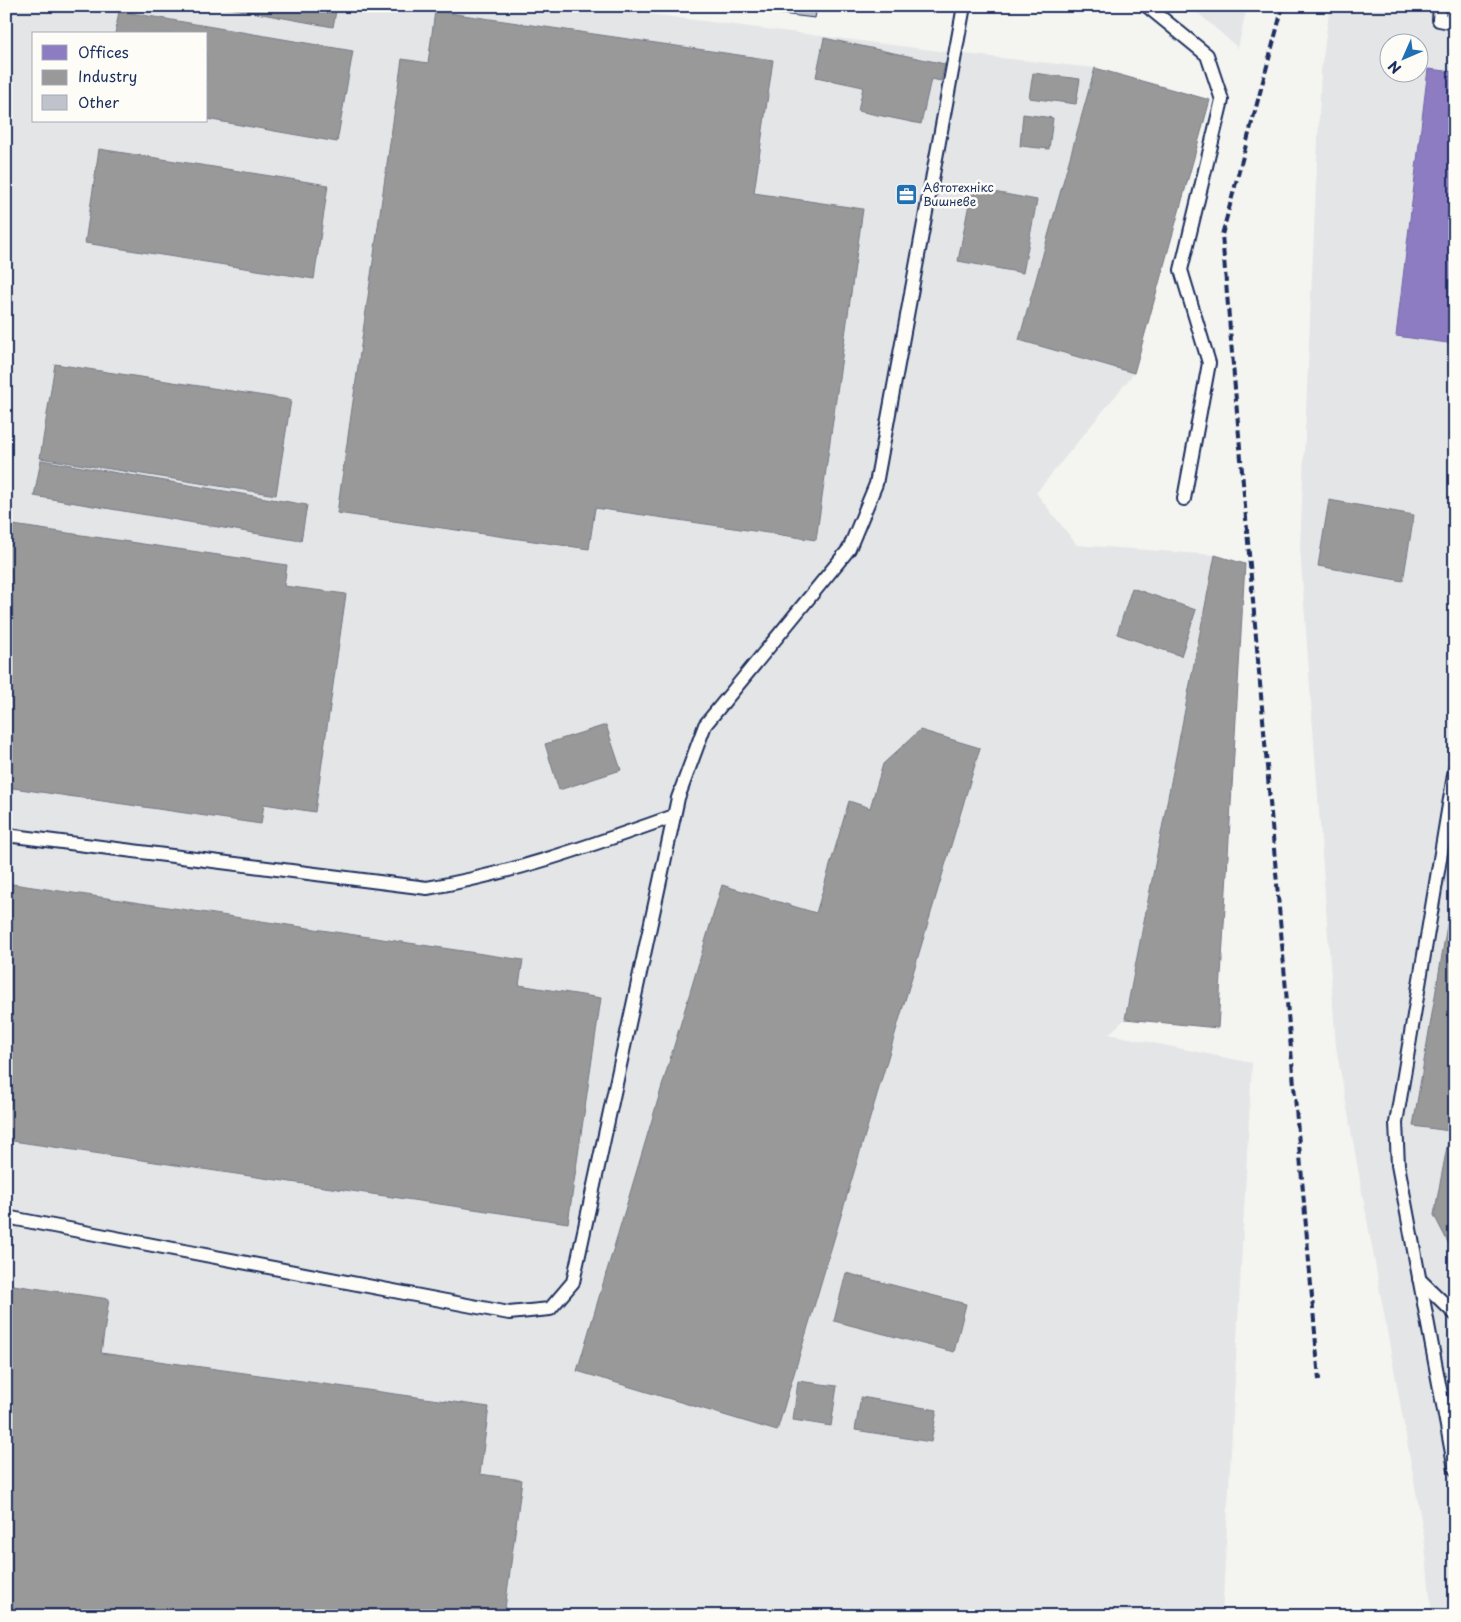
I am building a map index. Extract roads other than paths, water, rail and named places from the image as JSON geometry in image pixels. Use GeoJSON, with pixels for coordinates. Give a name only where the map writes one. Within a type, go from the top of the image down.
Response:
{"type":"FeatureCollection","features":[{"type":"Feature","properties":{"kind":"lane"},"geometry":{"type":"LineString","coordinates":[[6,1217],[509,1313],[550,1309],[573,1282],[678,798],[705,725],[849,548],[876,484],[964,6]]}},
{"type":"Feature","properties":{"kind":"lane"},"geometry":{"type":"LineString","coordinates":[[1147,6],[1207,56],[1222,100],[1181,270],[1209,363],[1184,498]]}},
{"type":"Feature","properties":{"kind":"lane"},"geometry":{"type":"LineString","coordinates":[[1440,6],[1439,20],[1455,23]]}},
{"type":"Feature","properties":{"kind":"lane"},"geometry":{"type":"LineString","coordinates":[[1455,768],[1396,1123],[1398,1165],[1455,1470]]}},
{"type":"Feature","properties":{"kind":"lane"},"geometry":{"type":"LineString","coordinates":[[6,835],[427,888],[470,881],[560,856],[674,816]]}},
{"type":"Feature","properties":{"kind":"lane"},"geometry":{"type":"LineString","coordinates":[[1419,1279],[1455,1314]]}},
{"type":"Feature","properties":{"kind":"railway"},"geometry":{"type":"LineString","coordinates":[[1283,6],[1222,235],[1319,1380]]}},
{"type":"Feature","properties":{"kind":"place","name":"Автотехнікс Вишневе"},"geometry":{"type":"Point","coordinates":[907,194]}}]}
